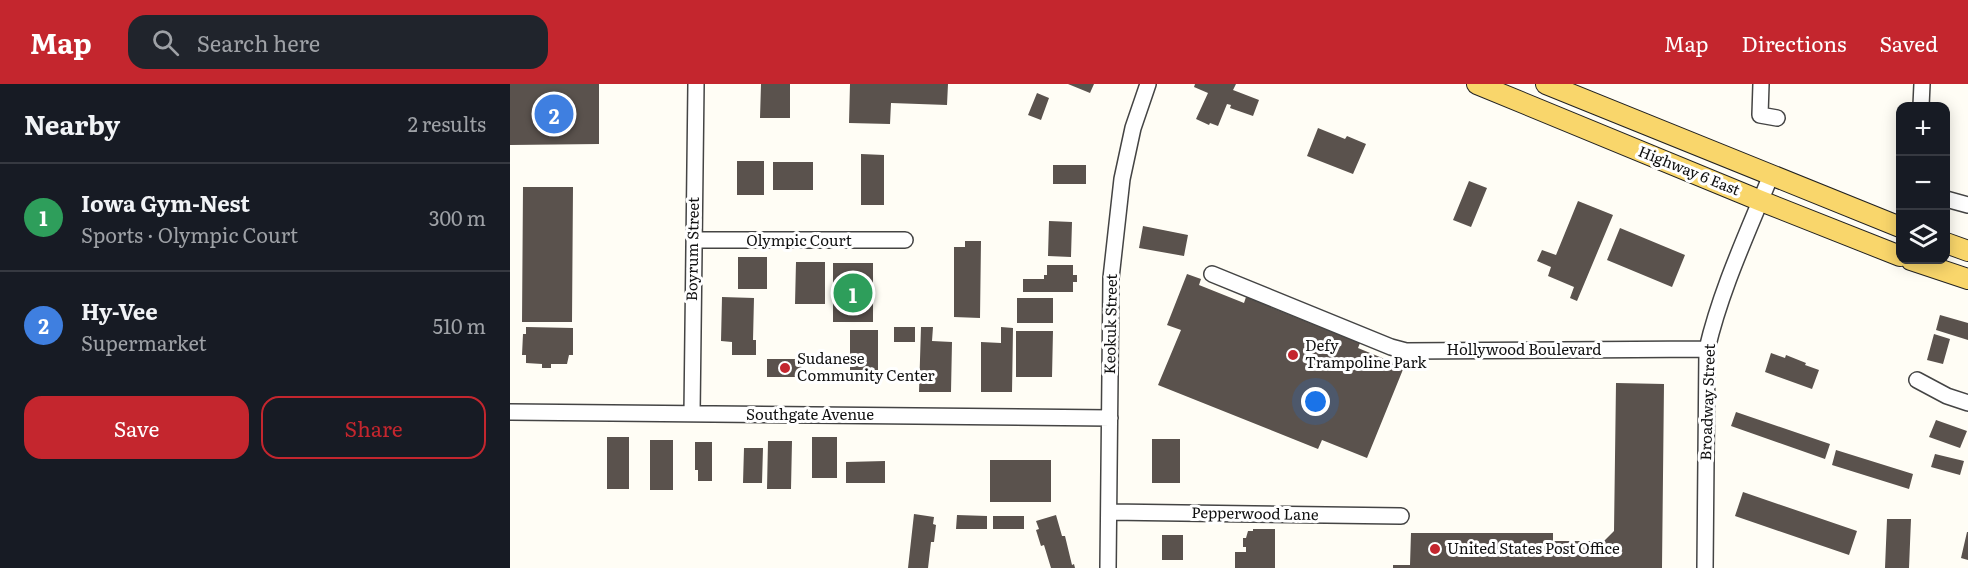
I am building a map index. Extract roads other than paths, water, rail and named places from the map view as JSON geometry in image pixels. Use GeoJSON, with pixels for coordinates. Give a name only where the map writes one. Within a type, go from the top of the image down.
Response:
{"type":"FeatureCollection","features":[{"type":"Feature","properties":{"kind":"main road","name":"Highway 6 East"},"geometry":{"type":"LineString","coordinates":[[1477,84],[1896,254]]}},
{"type":"Feature","properties":{"kind":"main road","name":"Highway 6 East"},"geometry":{"type":"LineString","coordinates":[[1546,84],[1896,225]]}},
{"type":"Feature","properties":{"kind":"main road"},"geometry":{"type":"LineString","coordinates":[[1950,244],[1968,251]]}},
{"type":"Feature","properties":{"kind":"main road"},"geometry":{"type":"LineString","coordinates":[[1923,264],[1968,279]]}},
{"type":"Feature","properties":{"kind":"street","name":"Boyrum Street"},"geometry":{"type":"LineString","coordinates":[[692,414],[696,84]]}},
{"type":"Feature","properties":{"kind":"street","name":"Keokuk Street"},"geometry":{"type":"LineString","coordinates":[[1108,568],[1111,278],[1122,179],[1133,128],[1148,84]]}},
{"type":"Feature","properties":{"kind":"street"},"geometry":{"type":"LineString","coordinates":[[1761,84],[1760,115],[1777,118]]}},
{"type":"Feature","properties":{"kind":"street"},"geometry":{"type":"LineString","coordinates":[[1921,102],[1922,84]]}},
{"type":"Feature","properties":{"kind":"street","name":"Broadway Street"},"geometry":{"type":"LineString","coordinates":[[1705,568],[1707,349],[1723,293],[1771,175]]}},
{"type":"Feature","properties":{"kind":"street"},"geometry":{"type":"LineString","coordinates":[[1950,200],[1968,205]]}},
{"type":"Feature","properties":{"kind":"street","name":"Olympic Court"},"geometry":{"type":"LineString","coordinates":[[694,240],[905,240]]}},
{"type":"Feature","properties":{"kind":"street","name":"Hollywood Boulevard"},"geometry":{"type":"LineString","coordinates":[[1212,274],[1406,351],[1707,349]]}},
{"type":"Feature","properties":{"kind":"street"},"geometry":{"type":"LineString","coordinates":[[1917,380],[1947,396],[1968,403]]}},
{"type":"Feature","properties":{"kind":"street","name":"Southgate Avenue"},"geometry":{"type":"LineString","coordinates":[[510,412],[1110,418]]}},
{"type":"Feature","properties":{"kind":"street","name":"Pepperwood Lane"},"geometry":{"type":"LineString","coordinates":[[1109,512],[1401,516]]}},
{"type":"Feature","properties":{"kind":"place","name":"Hy-Vee"},"geometry":{"type":"Point","coordinates":[554,114]}},
{"type":"Feature","properties":{"kind":"place","name":"Iowa Gym-Nest"},"geometry":{"type":"Point","coordinates":[853,293]}},
{"type":"Feature","properties":{"kind":"place","name":"Defy Trampoline Park"},"geometry":{"type":"Point","coordinates":[1293,355]}},
{"type":"Feature","properties":{"kind":"place","name":"Sudanese Community Center"},"geometry":{"type":"Point","coordinates":[785,368]}},
{"type":"Feature","properties":{"kind":"place","name":"United States Post Office"},"geometry":{"type":"Point","coordinates":[1435,549]}}]}
